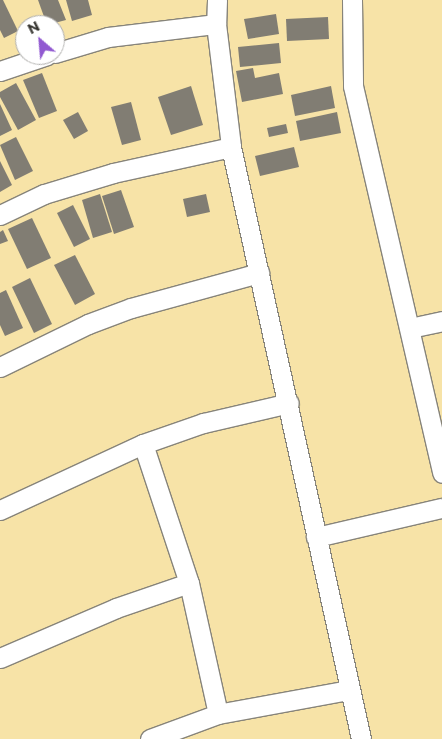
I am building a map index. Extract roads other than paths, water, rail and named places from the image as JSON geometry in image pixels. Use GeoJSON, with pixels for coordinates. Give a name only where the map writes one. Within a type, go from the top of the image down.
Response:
{"type":"FeatureCollection","features":[{"type":"Feature","properties":{"kind":"street"},"geometry":{"type":"LineString","coordinates":[[217,0],[216,24],[231,147],[290,403],[316,537],[361,739]]}},
{"type":"Feature","properties":{"kind":"street"},"geometry":{"type":"LineString","coordinates":[[352,0],[353,86],[442,473]]}},
{"type":"Feature","properties":{"kind":"street"},"geometry":{"type":"LineString","coordinates":[[65,50],[108,37],[216,24]]}},
{"type":"Feature","properties":{"kind":"street"},"geometry":{"type":"LineString","coordinates":[[0,71],[18,65]]}},
{"type":"Feature","properties":{"kind":"street"},"geometry":{"type":"LineString","coordinates":[[0,215],[44,194],[113,173],[231,147]]}},
{"type":"Feature","properties":{"kind":"street"},"geometry":{"type":"LineString","coordinates":[[0,367],[88,324],[131,308],[259,273]]}},
{"type":"Feature","properties":{"kind":"street"},"geometry":{"type":"LineString","coordinates":[[410,328],[442,321]]}},
{"type":"Feature","properties":{"kind":"street"},"geometry":{"type":"LineString","coordinates":[[0,510],[143,444],[203,422],[290,403]]}},
{"type":"Feature","properties":{"kind":"street"},"geometry":{"type":"LineString","coordinates":[[143,444],[189,583],[218,714]]}},
{"type":"Feature","properties":{"kind":"street"},"geometry":{"type":"LineString","coordinates":[[316,537],[442,508]]}},
{"type":"Feature","properties":{"kind":"street"},"geometry":{"type":"LineString","coordinates":[[0,658],[116,608],[189,583]]}},
{"type":"Feature","properties":{"kind":"street"},"geometry":{"type":"LineString","coordinates":[[150,739],[218,714],[349,690]]}}]}
